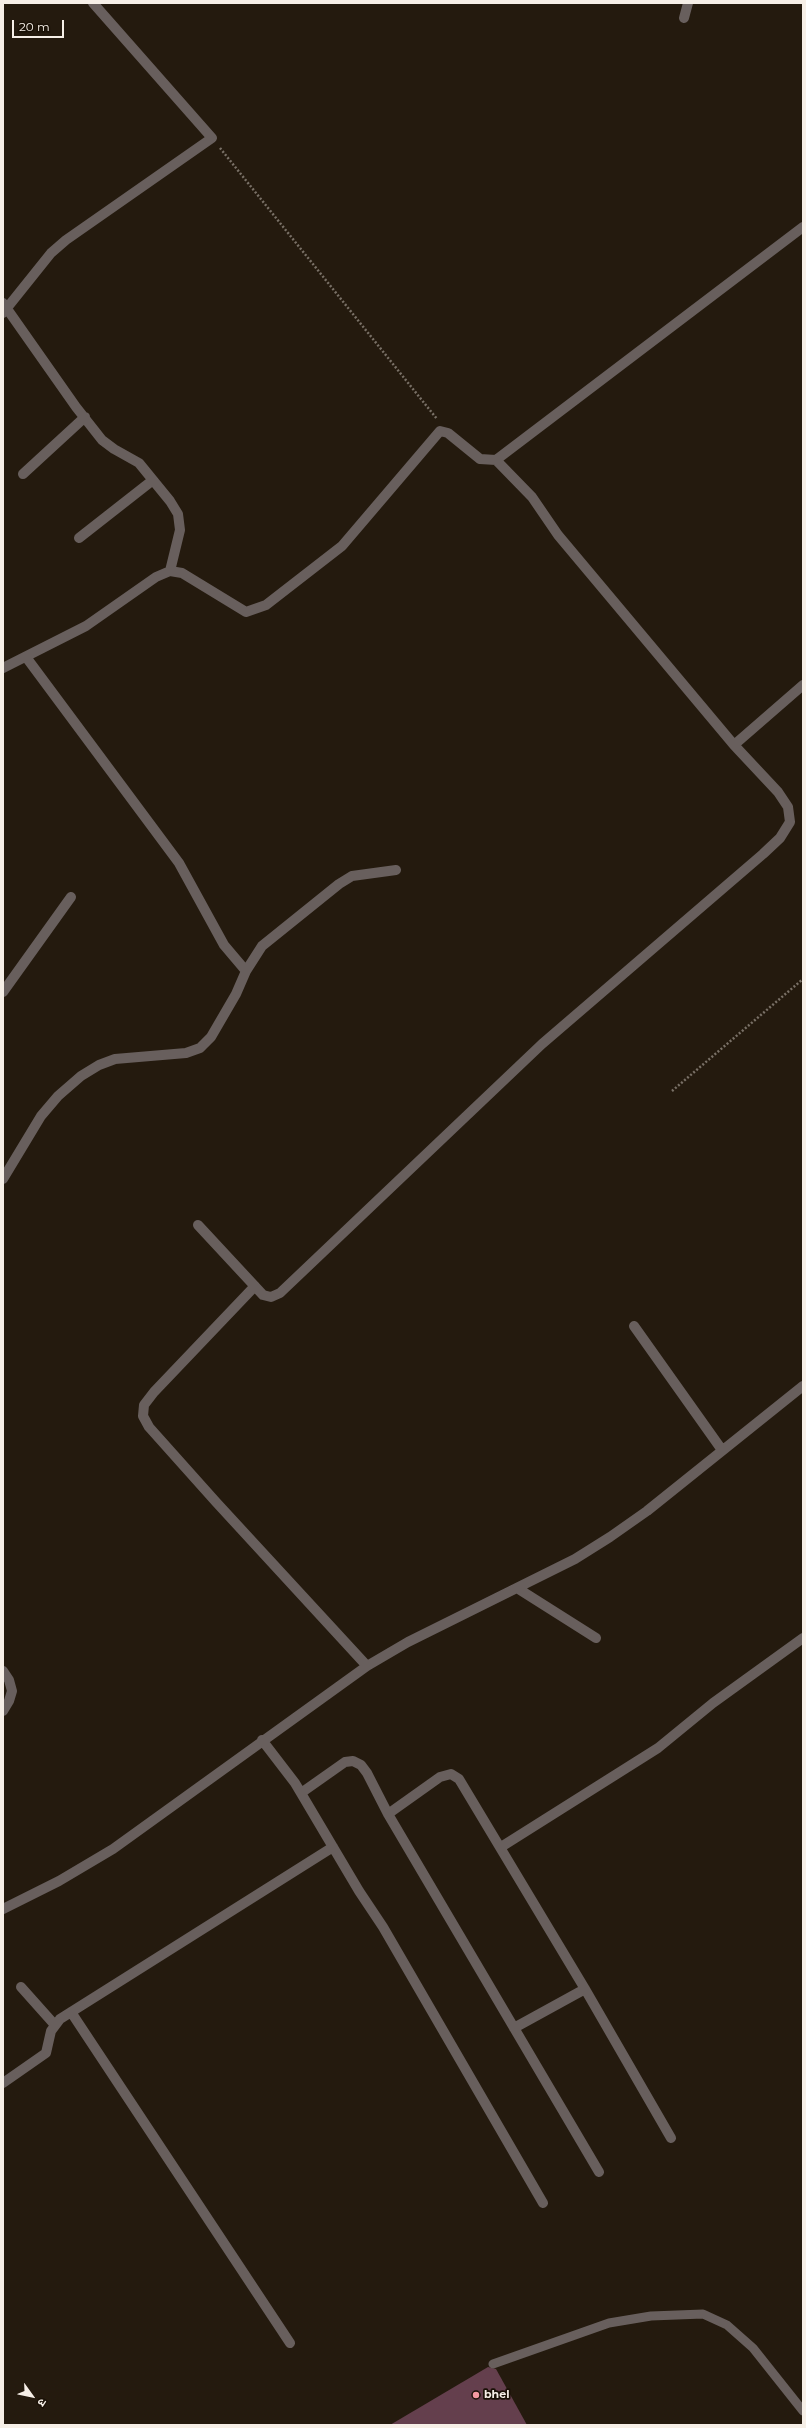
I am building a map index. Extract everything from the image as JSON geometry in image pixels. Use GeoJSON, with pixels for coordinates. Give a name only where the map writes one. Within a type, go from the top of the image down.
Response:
{"type":"FeatureCollection","features":[{"type":"Feature","properties":{"kind":"street"},"geometry":{"type":"LineString","coordinates":[[93,3],[212,138],[66,240],[51,253],[5,308],[102,440],[114,449],[139,463],[170,501],[180,521],[180,530],[170,571]]}},
{"type":"Feature","properties":{"kind":"street"},"geometry":{"type":"LineString","coordinates":[[684,18],[688,3]]}},
{"type":"Feature","properties":{"kind":"street"},"geometry":{"type":"LineString","coordinates":[[3,668],[93,622],[156,577],[170,571],[182,574],[246,612],[266,604],[342,546],[440,431],[448,433],[480,460],[496,460],[803,227]]}},
{"type":"Feature","properties":{"kind":"street"},"geometry":{"type":"LineString","coordinates":[[23,474],[85,417]]}},
{"type":"Feature","properties":{"kind":"street"},"geometry":{"type":"LineString","coordinates":[[198,1225],[263,1295],[271,1297],[280,1293],[542,1044],[780,838],[790,822],[788,807],[778,792],[734,745],[558,535],[532,497],[496,460]]}},
{"type":"Feature","properties":{"kind":"street"},"geometry":{"type":"LineString","coordinates":[[79,538],[153,480]]}},
{"type":"Feature","properties":{"kind":"street"},"geometry":{"type":"LineString","coordinates":[[26,657],[179,863],[224,945],[246,970]]}},
{"type":"Feature","properties":{"kind":"street"},"geometry":{"type":"LineString","coordinates":[[734,745],[803,685]]}},
{"type":"Feature","properties":{"kind":"street"},"geometry":{"type":"LineString","coordinates":[[3,1179],[41,1116],[58,1096],[81,1076],[99,1065],[115,1059],[186,1053],[200,1048],[211,1037],[236,994],[246,970],[262,946],[339,884],[352,876],[365,873],[396,870]]}},
{"type":"Feature","properties":{"kind":"street"},"geometry":{"type":"LineString","coordinates":[[3,992],[71,897]]}},
{"type":"Feature","properties":{"kind":"street"},"geometry":{"type":"LineString","coordinates":[[255,1286],[154,1392],[144,1405],[144,1416],[149,1427],[367,1666]]}},
{"type":"Feature","properties":{"kind":"street"},"geometry":{"type":"LineString","coordinates":[[634,1326],[722,1450]]}},
{"type":"Feature","properties":{"kind":"street"},"geometry":{"type":"LineString","coordinates":[[3,1909],[59,1881],[113,1849],[262,1740],[367,1666],[408,1642],[575,1559],[610,1537],[647,1511],[803,1386]]}},
{"type":"Feature","properties":{"kind":"street"},"geometry":{"type":"LineString","coordinates":[[517,1588],[596,1638]]}},
{"type":"Feature","properties":{"kind":"street"},"geometry":{"type":"LineString","coordinates":[[501,1847],[658,1748],[713,1703],[803,1638]]}},
{"type":"Feature","properties":{"kind":"street"},"geometry":{"type":"LineString","coordinates":[[3,1671],[10,1680],[12,1691],[9,1701],[3,1711]]}},
{"type":"Feature","properties":{"kind":"street"},"geometry":{"type":"LineString","coordinates":[[262,1740],[301,1793],[383,1927],[543,2203]]}},
{"type":"Feature","properties":{"kind":"street"},"geometry":{"type":"LineString","coordinates":[[301,1793],[345,1762],[353,1761],[361,1765],[367,1773],[388,1814],[599,2172]]}},
{"type":"Feature","properties":{"kind":"street"},"geometry":{"type":"LineString","coordinates":[[388,1814],[440,1777],[451,1774],[459,1779],[469,1793],[585,1989],[671,2138]]}},
{"type":"Feature","properties":{"kind":"street"},"geometry":{"type":"LineString","coordinates":[[3,2083],[46,2053],[54,2024],[333,1847]]}},
{"type":"Feature","properties":{"kind":"street"},"geometry":{"type":"LineString","coordinates":[[21,1986],[54,2024]]}},
{"type":"Feature","properties":{"kind":"street"},"geometry":{"type":"LineString","coordinates":[[514,2028],[585,1989]]}},
{"type":"Feature","properties":{"kind":"street"},"geometry":{"type":"LineString","coordinates":[[71,2012],[290,2343]]}},
{"type":"Feature","properties":{"kind":"lane"},"geometry":{"type":"LineString","coordinates":[[493,2364],[609,2323],[651,2316],[703,2314],[727,2325],[752,2348],[803,2411]]}},
{"type":"Feature","properties":{"kind":"path"},"geometry":{"type":"LineString","coordinates":[[212,138],[448,433]]}},
{"type":"Feature","properties":{"kind":"path"},"geometry":{"type":"LineString","coordinates":[[672,1091],[803,979]]}},
{"type":"Feature","properties":{"kind":"building","name":"bhel"},"geometry":{"type":"Polygon","coordinates":[[[488,2367],[496,2369],[527,2425],[390,2425],[488,2367]]]}},
{"type":"Feature","properties":{"kind":"place","name":"bhel"},"geometry":{"type":"Point","coordinates":[476,2395]}}]}
